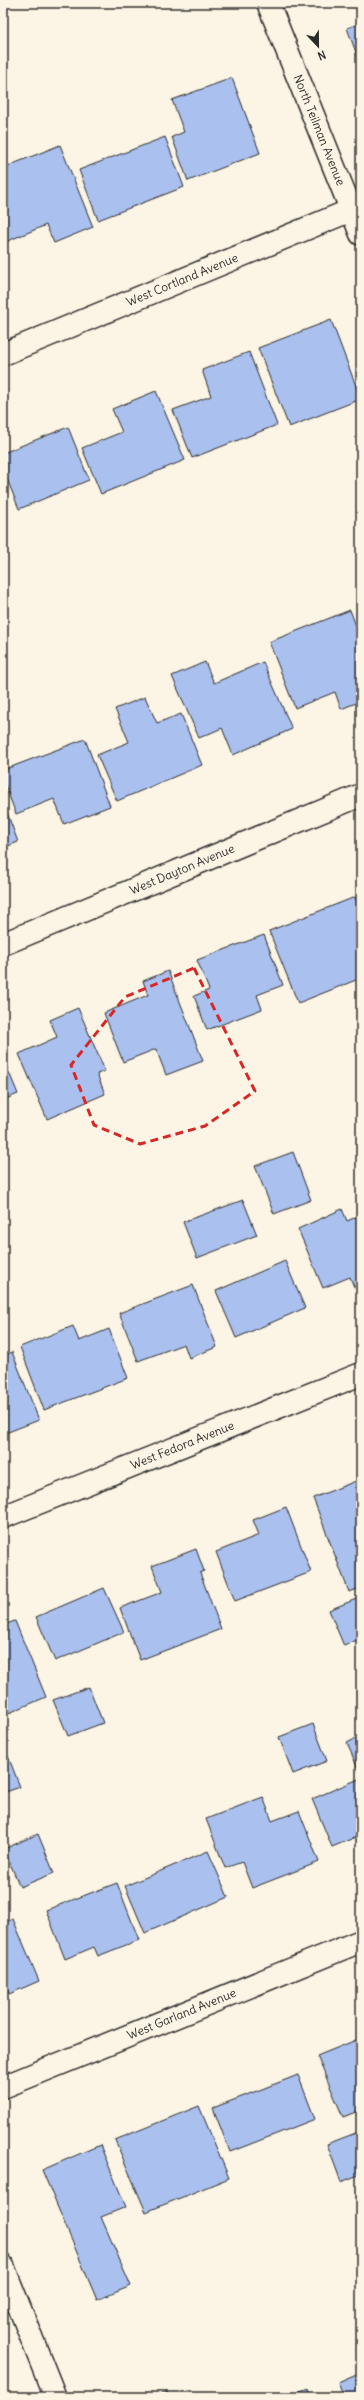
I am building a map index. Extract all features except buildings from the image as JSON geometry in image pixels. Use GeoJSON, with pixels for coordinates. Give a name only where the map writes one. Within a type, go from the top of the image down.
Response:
{"type":"FeatureCollection","features":[{"type":"Feature","properties":{"kind":"street","name":"North Teilman Avenue"},"geometry":{"type":"LineString","coordinates":[[268,3],[356,208],[361,234]]}},
{"type":"Feature","properties":{"kind":"street","name":"West Cortland Avenue"},"geometry":{"type":"LineString","coordinates":[[3,354],[356,208]]}},
{"type":"Feature","properties":{"kind":"street","name":"West Dayton Avenue"},"geometry":{"type":"LineString","coordinates":[[3,944],[361,795]]}},
{"type":"Feature","properties":{"kind":"street","name":"West Fedora Avenue"},"geometry":{"type":"LineString","coordinates":[[3,1517],[361,1374]]}},
{"type":"Feature","properties":{"kind":"street","name":"West Garland Avenue"},"geometry":{"type":"LineString","coordinates":[[3,2087],[361,1942]]}},
{"type":"Feature","properties":{"kind":"street"},"geometry":{"type":"LineString","coordinates":[[3,2266],[55,2397]]}},
{"type":"Feature","properties":{"kind":"highlighted area"},"geometry":{"type":"Polygon","coordinates":[[[194,968],[255,1091],[205,1126],[140,1144],[94,1125],[71,1065],[125,997],[194,968]]]}}]}
